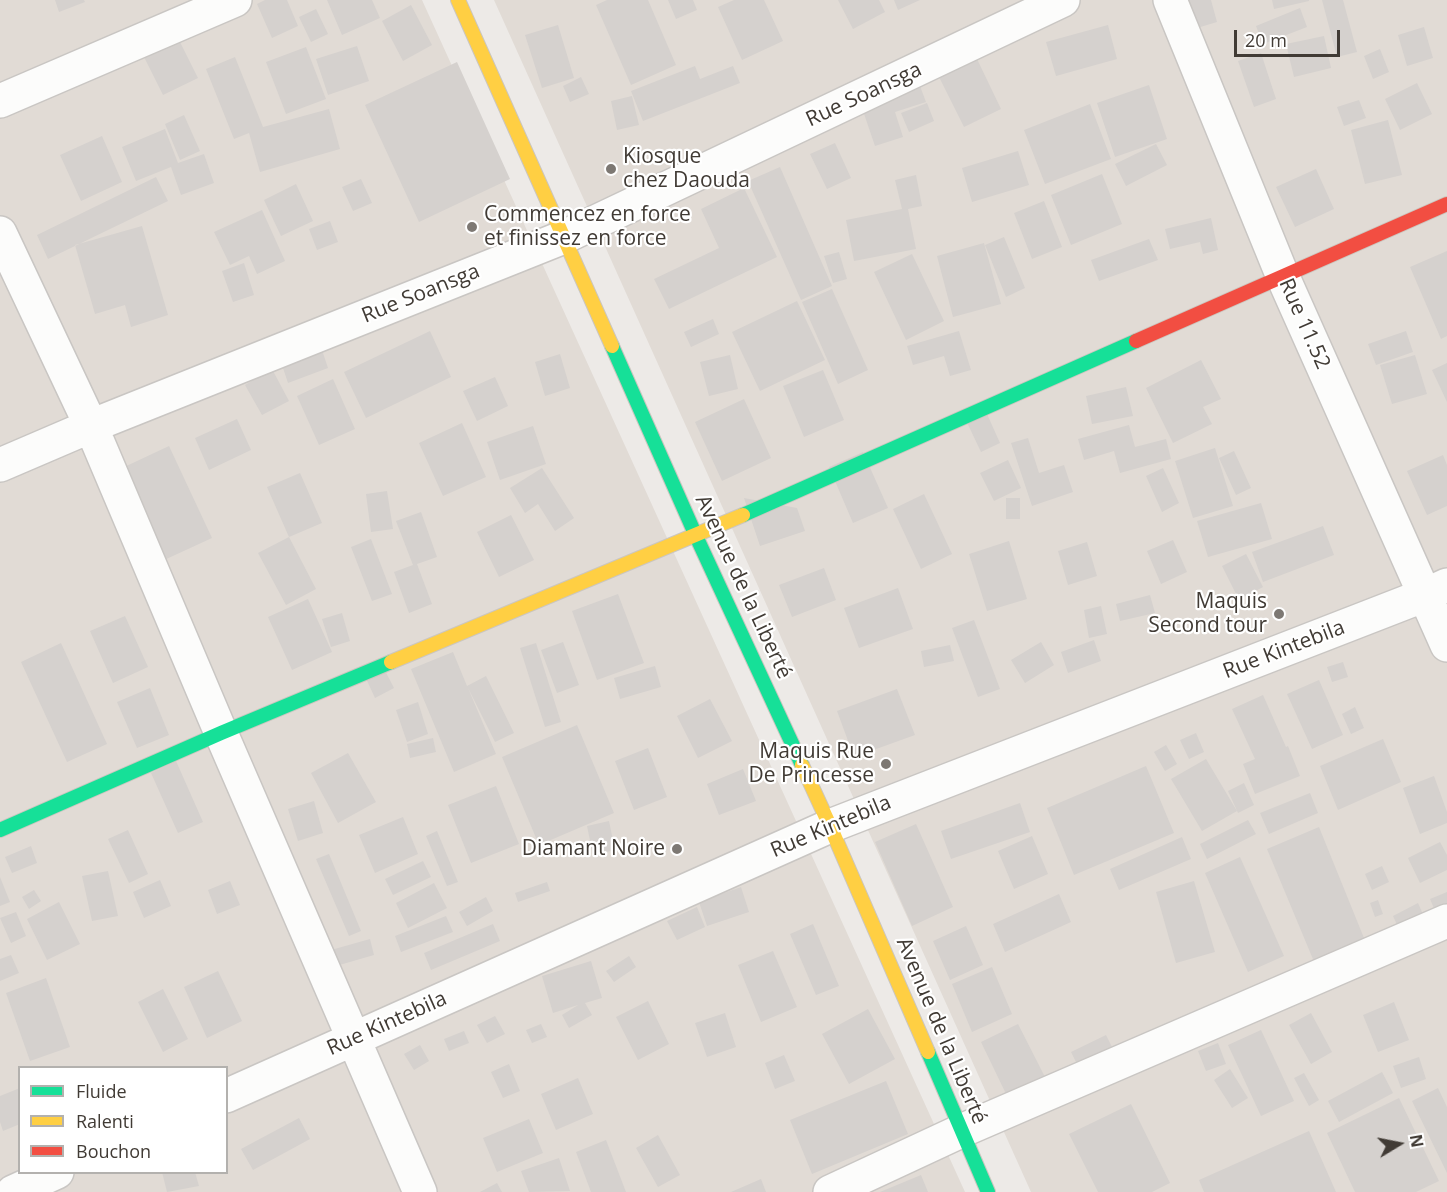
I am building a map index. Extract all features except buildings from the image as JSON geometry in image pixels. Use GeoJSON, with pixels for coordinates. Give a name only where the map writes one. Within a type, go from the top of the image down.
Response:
{"type":"FeatureCollection","features":[{"type":"Feature","properties":{"kind":"street"},"geometry":{"type":"LineString","coordinates":[[0,101],[235,0]]}},
{"type":"Feature","properties":{"kind":"street","name":"Avenue de la Liberté"},"geometry":{"type":"LineString","coordinates":[[458,0],[696,536],[830,826],[988,1192]]}},
{"type":"Feature","properties":{"kind":"street","name":"Rue Soansga"},"geometry":{"type":"LineString","coordinates":[[0,465],[91,426],[564,237],[1063,0]]}},
{"type":"Feature","properties":{"kind":"street","name":"Rue 11.52"},"geometry":{"type":"LineString","coordinates":[[1170,0],[1283,277],[1436,590],[1447,645]]}},
{"type":"Feature","properties":{"kind":"street"},"geometry":{"type":"LineString","coordinates":[[0,830],[221,733],[696,536],[1447,204]]}},
{"type":"Feature","properties":{"kind":"street"},"geometry":{"type":"LineString","coordinates":[[0,233],[91,426],[420,1192]]}},
{"type":"Feature","properties":{"kind":"street","name":"Rue Kintebila"},"geometry":{"type":"LineString","coordinates":[[228,1095],[830,826],[1436,590]]}},
{"type":"Feature","properties":{"kind":"street"},"geometry":{"type":"LineString","coordinates":[[830,1192],[961,1131],[1447,921]]}},
{"type":"Feature","properties":{"kind":"street"},"geometry":{"type":"LineString","coordinates":[[13,1192],[55,1174]]}},
{"type":"Feature","properties":{"kind":"shaded area"},"geometry":{"type":"Polygon","coordinates":[[[0,0],[422,0],[965,1192],[0,1192],[0,0]]]}},
{"type":"Feature","properties":{"kind":"shaded area"},"geometry":{"type":"Polygon","coordinates":[[[494,0],[1447,0],[1447,1192],[1031,1192],[494,0]]]}},
{"type":"Feature","properties":{"kind":"traffic: fast"},"geometry":{"type":"LineString","coordinates":[[743,515],[1136,341]]}},
{"type":"Feature","properties":{"kind":"traffic: fast"},"geometry":{"type":"LineString","coordinates":[[612,346],[696,536],[802,765]]}},
{"type":"Feature","properties":{"kind":"traffic: fast"},"geometry":{"type":"LineString","coordinates":[[0,830],[221,733],[391,662]]}},
{"type":"Feature","properties":{"kind":"traffic: fast"},"geometry":{"type":"LineString","coordinates":[[928,1052],[988,1192]]}},
{"type":"Feature","properties":{"kind":"traffic: slow"},"geometry":{"type":"LineString","coordinates":[[458,0],[612,346]]}},
{"type":"Feature","properties":{"kind":"traffic: slow"},"geometry":{"type":"LineString","coordinates":[[391,662],[743,515]]}},
{"type":"Feature","properties":{"kind":"traffic: slow"},"geometry":{"type":"LineString","coordinates":[[802,765],[928,1052]]}},
{"type":"Feature","properties":{"kind":"traffic: jam"},"geometry":{"type":"LineString","coordinates":[[1136,341],[1447,204]]}},
{"type":"Feature","properties":{"kind":"place","name":"Kiosque chez Daouda"},"geometry":{"type":"Point","coordinates":[611,169]}},
{"type":"Feature","properties":{"kind":"place","name":"Commencez en force et finissez en force"},"geometry":{"type":"Point","coordinates":[472,227]}},
{"type":"Feature","properties":{"kind":"place","name":"Maquis Second tour"},"geometry":{"type":"Point","coordinates":[1279,614]}},
{"type":"Feature","properties":{"kind":"place","name":"Maquis Rue De Princesse"},"geometry":{"type":"Point","coordinates":[886,764]}},
{"type":"Feature","properties":{"kind":"place","name":"Diamant Noire"},"geometry":{"type":"Point","coordinates":[677,849]}}]}
